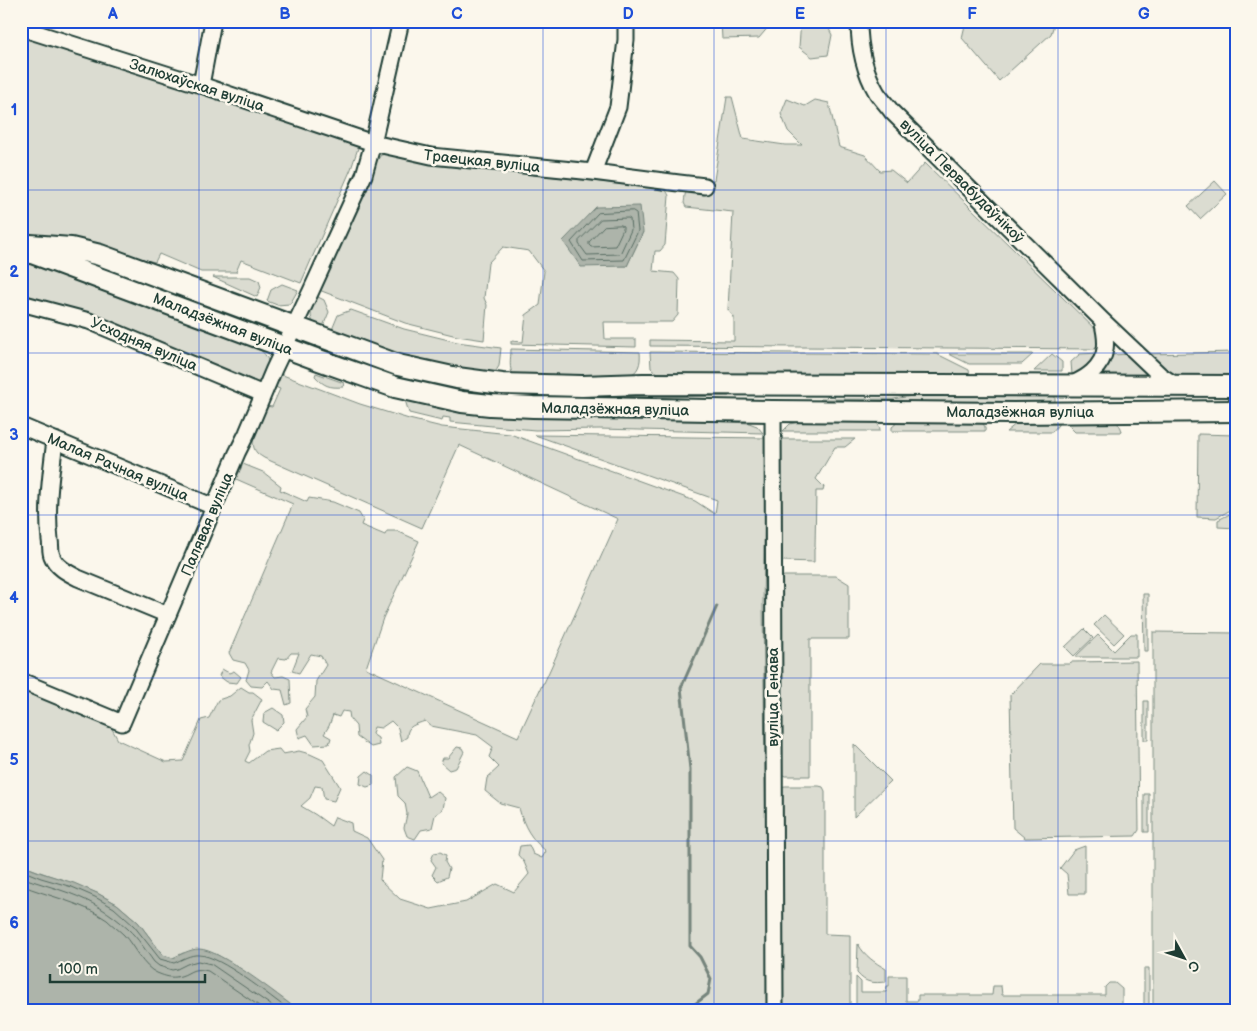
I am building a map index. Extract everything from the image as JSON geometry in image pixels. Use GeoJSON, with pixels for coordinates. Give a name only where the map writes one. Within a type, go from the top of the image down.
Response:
{"type":"FeatureCollection","features":[{"type":"Feature","properties":{"kind":"main road","name":"Маладзёжная вуліца"},"geometry":{"type":"LineString","coordinates":[[21,244],[71,248],[100,255],[398,365],[457,378],[502,384],[582,386],[643,384],[1236,386]]}},
{"type":"Feature","properties":{"kind":"main road","name":"Маладзёжная вуліца"},"geometry":{"type":"LineString","coordinates":[[21,249],[316,360],[395,387],[462,402],[533,407],[773,411],[1013,413],[1236,410]]}},
{"type":"Feature","properties":{"kind":"main road","name":"вуліца Генава"},"geometry":{"type":"LineString","coordinates":[[772,385],[773,411]]}},
{"type":"Feature","properties":{"kind":"street"},"geometry":{"type":"LineString","coordinates":[[201,85],[213,21]]}},
{"type":"Feature","properties":{"kind":"street","name":"Палявая вуліца"},"geometry":{"type":"LineString","coordinates":[[21,681],[122,723],[263,394],[364,175],[401,21]]}},
{"type":"Feature","properties":{"kind":"street"},"geometry":{"type":"LineString","coordinates":[[593,172],[618,107],[626,40],[626,21]]}},
{"type":"Feature","properties":{"kind":"street","name":"вуліца Первабудаўнікоў"},"geometry":{"type":"LineString","coordinates":[[859,21],[862,55],[868,75],[878,94],[892,112],[1102,320],[1160,375],[1177,386]]}},
{"type":"Feature","properties":{"kind":"street","name":"Залюхаўская вуліца"},"geometry":{"type":"LineString","coordinates":[[21,28],[201,85],[373,143]]}},
{"type":"Feature","properties":{"kind":"street","name":"Траецкая вуліца"},"geometry":{"type":"LineString","coordinates":[[373,143],[431,156],[593,172],[705,186]]}},
{"type":"Feature","properties":{"kind":"street","name":"Усходняя вуліца"},"geometry":{"type":"LineString","coordinates":[[21,303],[89,321],[263,394]]}},
{"type":"Feature","properties":{"kind":"street"},"geometry":{"type":"LineString","coordinates":[[1071,386],[1092,373],[1100,363],[1105,352],[1106,337],[1102,320]]}},
{"type":"Feature","properties":{"kind":"street","name":"вуліца Генава"},"geometry":{"type":"LineString","coordinates":[[773,411],[774,1010]]}},
{"type":"Feature","properties":{"kind":"street","name":"Малая Рачная вуліца"},"geometry":{"type":"LineString","coordinates":[[21,426],[214,507]]}},
{"type":"Feature","properties":{"kind":"street"},"geometry":{"type":"LineString","coordinates":[[55,440],[48,520],[52,556],[66,571],[78,578],[168,615]]}},
{"type":"Feature","properties":{"kind":"shaded area"},"geometry":{"type":"Polygon","coordinates":[[[721,21],[771,21],[759,38],[722,39],[721,21]]]}},
{"type":"Feature","properties":{"kind":"shaded area"},"geometry":{"type":"Polygon","coordinates":[[[801,21],[825,21],[832,35],[828,55],[812,57],[799,47],[801,21]]]}},
{"type":"Feature","properties":{"kind":"shaded area"},"geometry":{"type":"Polygon","coordinates":[[[966,21],[1055,21],[1051,34],[999,81],[962,38],[966,21]]]}},
{"type":"Feature","properties":{"kind":"shaded area"},"geometry":{"type":"Polygon","coordinates":[[[21,35],[359,145],[351,169],[301,283],[241,260],[236,272],[201,272],[159,254],[155,262],[128,256],[96,243],[21,236],[21,35]]]}},
{"type":"Feature","properties":{"kind":"shaded area"},"geometry":{"type":"Polygon","coordinates":[[[727,97],[732,97],[743,139],[785,145],[802,145],[788,131],[781,114],[787,99],[805,106],[815,100],[829,103],[839,147],[865,155],[880,171],[891,170],[907,183],[925,163],[1102,336],[1101,349],[650,346],[650,340],[734,341],[734,317],[728,310],[733,212],[686,207],[684,203],[685,194],[689,189],[699,183],[714,180],[727,97]]]}},
{"type":"Feature","properties":{"kind":"shaded area"},"geometry":{"type":"Polygon","coordinates":[[[391,153],[428,163],[661,187],[669,196],[665,245],[660,251],[655,251],[653,271],[674,273],[679,279],[678,315],[672,322],[604,322],[605,339],[636,339],[636,347],[511,344],[511,341],[523,342],[526,315],[540,305],[544,271],[529,251],[503,247],[488,263],[484,298],[487,305],[484,340],[457,336],[405,323],[319,290],[375,163],[381,155],[391,153]],[[643,232],[603,265],[627,266],[643,232]]]}},
{"type":"Feature","properties":{"kind":"shaded area"},"geometry":{"type":"Polygon","coordinates":[[[1215,181],[1227,194],[1200,219],[1188,206],[1215,181]]]}},
{"type":"Feature","properties":{"kind":"shaded area"},"geometry":{"type":"Polygon","coordinates":[[[21,258],[260,350],[267,358],[268,367],[260,387],[21,297],[21,258]]]}},
{"type":"Feature","properties":{"kind":"shaded area"},"geometry":{"type":"Polygon","coordinates":[[[213,277],[250,277],[259,281],[261,287],[257,297],[213,277]]]}},
{"type":"Feature","properties":{"kind":"shaded area"},"geometry":{"type":"Polygon","coordinates":[[[282,284],[298,290],[290,304],[277,305],[267,301],[271,290],[282,284]]]}},
{"type":"Feature","properties":{"kind":"shaded area"},"geometry":{"type":"Polygon","coordinates":[[[316,296],[324,300],[329,312],[322,329],[314,323],[311,315],[316,296]]]}},
{"type":"Feature","properties":{"kind":"shaded area"},"geometry":{"type":"Polygon","coordinates":[[[351,310],[404,329],[457,342],[501,348],[499,366],[494,374],[489,376],[398,357],[331,332],[338,315],[351,310]]]}},
{"type":"Feature","properties":{"kind":"shaded area"},"geometry":{"type":"Polygon","coordinates":[[[511,349],[640,352],[640,360],[637,370],[627,376],[514,376],[510,367],[511,349]]]}},
{"type":"Feature","properties":{"kind":"shaded area"},"geometry":{"type":"Polygon","coordinates":[[[326,351],[377,369],[463,391],[521,396],[729,396],[650,397],[626,401],[490,399],[397,378],[325,353],[326,351]]]}},
{"type":"Feature","properties":{"kind":"shaded area"},"geometry":{"type":"Polygon","coordinates":[[[650,352],[937,354],[969,370],[970,376],[659,375],[651,368],[650,352]]]}},
{"type":"Feature","properties":{"kind":"shaded area"},"geometry":{"type":"Polygon","coordinates":[[[1236,352],[1236,375],[1170,375],[1146,354],[1236,352]]]}},
{"type":"Feature","properties":{"kind":"shaded area"},"geometry":{"type":"Polygon","coordinates":[[[1100,353],[1080,375],[1072,375],[1071,362],[1080,354],[1100,353]]]}},
{"type":"Feature","properties":{"kind":"shaded area"},"geometry":{"type":"Polygon","coordinates":[[[949,354],[1033,354],[1022,364],[969,364],[949,354]]]}},
{"type":"Feature","properties":{"kind":"shaded area"},"geometry":{"type":"Polygon","coordinates":[[[1052,354],[1062,362],[1062,371],[1034,371],[1052,354]]]}},
{"type":"Feature","properties":{"kind":"shaded area"},"geometry":{"type":"Polygon","coordinates":[[[1132,354],[1154,376],[1095,377],[1110,355],[1132,354]]]}},
{"type":"Feature","properties":{"kind":"shaded area"},"geometry":{"type":"Polygon","coordinates":[[[316,373],[344,383],[343,387],[330,387],[324,384],[315,376],[316,373]]]}},
{"type":"Feature","properties":{"kind":"shaded area"},"geometry":{"type":"Polygon","coordinates":[[[280,374],[360,404],[409,419],[442,427],[510,434],[695,501],[715,514],[717,500],[535,435],[766,438],[763,604],[768,1010],[298,1010],[216,954],[183,953],[173,958],[163,955],[138,922],[117,904],[97,893],[21,865],[21,687],[111,727],[118,740],[166,762],[183,761],[201,720],[209,718],[218,700],[230,696],[241,687],[249,692],[253,692],[262,699],[251,720],[253,733],[249,745],[250,751],[245,761],[249,763],[265,751],[279,749],[283,754],[299,751],[323,760],[340,787],[334,801],[324,799],[322,787],[315,786],[310,798],[301,806],[331,826],[335,817],[351,823],[352,831],[367,838],[382,860],[380,880],[400,899],[431,909],[466,902],[497,884],[514,892],[529,874],[524,862],[518,855],[520,846],[529,845],[533,854],[542,858],[546,851],[529,832],[519,808],[500,803],[485,791],[487,778],[499,767],[489,757],[493,747],[477,735],[431,726],[425,721],[410,728],[407,737],[401,741],[398,728],[391,721],[381,728],[374,727],[372,734],[378,738],[379,745],[371,747],[357,737],[356,726],[350,719],[349,712],[342,711],[339,717],[333,715],[324,734],[331,738],[329,744],[314,745],[307,735],[299,738],[297,729],[307,717],[305,709],[315,697],[316,681],[326,665],[321,656],[311,654],[299,673],[292,671],[299,653],[291,653],[286,659],[278,658],[271,672],[275,677],[283,676],[290,679],[291,703],[286,705],[282,690],[274,689],[268,681],[262,687],[251,686],[246,680],[249,670],[245,663],[233,660],[229,653],[293,504],[236,479],[243,464],[263,472],[281,486],[280,490],[307,502],[309,498],[333,502],[359,513],[363,520],[361,525],[385,535],[387,531],[397,531],[419,541],[383,618],[366,668],[518,737],[618,519],[459,445],[422,528],[264,458],[257,453],[253,442],[256,429],[266,406],[272,407],[280,389],[275,387],[280,374]]]}},
{"type":"Feature","properties":{"kind":"shaded area"},"geometry":{"type":"Polygon","coordinates":[[[919,395],[1055,396],[1055,402],[820,400],[893,399],[919,395]]]}},
{"type":"Feature","properties":{"kind":"shaded area"},"geometry":{"type":"Polygon","coordinates":[[[405,400],[438,404],[749,423],[757,426],[763,433],[599,429],[535,430],[450,422],[450,418],[443,417],[442,421],[409,413],[405,400]]]}},
{"type":"Feature","properties":{"kind":"shaded area"},"geometry":{"type":"Polygon","coordinates":[[[874,421],[880,428],[880,431],[783,431],[790,424],[798,422],[874,421]]]}},
{"type":"Feature","properties":{"kind":"shaded area"},"geometry":{"type":"Polygon","coordinates":[[[898,422],[980,422],[983,424],[985,431],[892,431],[892,427],[898,422]]]}},
{"type":"Feature","properties":{"kind":"shaded area"},"geometry":{"type":"Polygon","coordinates":[[[1114,422],[1120,426],[1122,432],[1075,432],[1068,425],[1068,423],[1114,422]]]}},
{"type":"Feature","properties":{"kind":"shaded area"},"geometry":{"type":"Polygon","coordinates":[[[1017,423],[1058,423],[1058,425],[1052,432],[1006,432],[1017,423]]]}},
{"type":"Feature","properties":{"kind":"shaded area"},"geometry":{"type":"Polygon","coordinates":[[[1198,434],[1236,435],[1236,507],[1216,518],[1197,517],[1198,434]]]}},
{"type":"Feature","properties":{"kind":"shaded area"},"geometry":{"type":"Polygon","coordinates":[[[779,439],[855,439],[845,447],[835,447],[816,479],[824,487],[823,491],[816,491],[814,562],[780,560],[779,439]]]}},
{"type":"Feature","properties":{"kind":"shaded area"},"geometry":{"type":"Polygon","coordinates":[[[1236,511],[1236,528],[1218,527],[1218,520],[1236,511]]]}},
{"type":"Feature","properties":{"kind":"shaded area"},"geometry":{"type":"Polygon","coordinates":[[[784,576],[836,576],[849,584],[849,639],[810,639],[810,776],[785,776],[781,774],[780,578],[784,576]]]}},
{"type":"Feature","properties":{"kind":"shaded area"},"geometry":{"type":"Polygon","coordinates":[[[1143,594],[1148,594],[1148,651],[1144,651],[1143,594]]]}},
{"type":"Feature","properties":{"kind":"shaded area"},"geometry":{"type":"Polygon","coordinates":[[[1104,615],[1124,634],[1114,644],[1094,625],[1104,615]]]}},
{"type":"Feature","properties":{"kind":"shaded area"},"geometry":{"type":"Polygon","coordinates":[[[1084,629],[1093,638],[1074,656],[1065,647],[1084,629]]]}},
{"type":"Feature","properties":{"kind":"shaded area"},"geometry":{"type":"Polygon","coordinates":[[[1153,632],[1236,633],[1236,1010],[1153,1010],[1153,632]]]}},
{"type":"Feature","properties":{"kind":"shaded area"},"geometry":{"type":"Polygon","coordinates":[[[1131,634],[1137,634],[1137,657],[1075,657],[1098,635],[1114,651],[1131,634]]]}},
{"type":"Feature","properties":{"kind":"shaded area"},"geometry":{"type":"Polygon","coordinates":[[[1137,661],[1139,830],[1135,836],[1025,838],[1013,828],[1010,695],[1040,664],[1137,661]]]}},
{"type":"Feature","properties":{"kind":"shaded area"},"geometry":{"type":"Polygon","coordinates":[[[222,669],[229,673],[234,671],[241,677],[237,683],[227,682],[219,676],[222,669]]]}},
{"type":"Feature","properties":{"kind":"shaded area"},"geometry":{"type":"Polygon","coordinates":[[[1144,701],[1148,701],[1148,740],[1144,740],[1144,701]]]}},
{"type":"Feature","properties":{"kind":"shaded area"},"geometry":{"type":"Polygon","coordinates":[[[273,708],[283,715],[284,722],[276,730],[263,722],[264,713],[273,708]]]}},
{"type":"Feature","properties":{"kind":"shaded area"},"geometry":{"type":"Polygon","coordinates":[[[854,744],[891,781],[854,817],[854,744]]]}},
{"type":"Feature","properties":{"kind":"shaded area"},"geometry":{"type":"Polygon","coordinates":[[[457,747],[462,748],[464,752],[456,768],[449,770],[441,763],[443,758],[448,758],[457,747]]]}},
{"type":"Feature","properties":{"kind":"shaded area"},"geometry":{"type":"Polygon","coordinates":[[[407,767],[417,771],[428,797],[437,791],[445,798],[443,809],[435,815],[432,828],[421,830],[415,839],[407,836],[404,828],[407,814],[405,803],[398,796],[396,777],[407,767]]]}},
{"type":"Feature","properties":{"kind":"shaded area"},"geometry":{"type":"Polygon","coordinates":[[[367,771],[373,775],[373,785],[367,787],[360,784],[361,776],[367,771]]]}},
{"type":"Feature","properties":{"kind":"shaded area"},"geometry":{"type":"Polygon","coordinates":[[[819,786],[823,787],[825,791],[825,934],[850,935],[850,1010],[780,1010],[781,787],[819,786]]]}},
{"type":"Feature","properties":{"kind":"shaded area"},"geometry":{"type":"Polygon","coordinates":[[[1144,794],[1149,794],[1149,832],[1144,832],[1144,794]]]}},
{"type":"Feature","properties":{"kind":"shaded area"},"geometry":{"type":"Polygon","coordinates":[[[1085,846],[1085,894],[1069,894],[1067,874],[1060,868],[1074,850],[1085,846]]]}},
{"type":"Feature","properties":{"kind":"shaded area"},"geometry":{"type":"Polygon","coordinates":[[[440,852],[446,855],[445,862],[449,869],[447,877],[438,881],[432,875],[436,867],[431,860],[434,853],[440,852]]]}},
{"type":"Feature","properties":{"kind":"shaded area"},"geometry":{"type":"Polygon","coordinates":[[[858,944],[870,958],[886,969],[886,982],[867,981],[857,973],[858,944]]]}},
{"type":"Feature","properties":{"kind":"shaded area"},"geometry":{"type":"Polygon","coordinates":[[[1144,968],[1149,968],[1149,1010],[1144,1010],[1144,968]]]}},
{"type":"Feature","properties":{"kind":"shaded area"},"geometry":{"type":"Polygon","coordinates":[[[889,976],[906,976],[906,1001],[918,1001],[918,995],[992,995],[993,986],[1001,986],[1002,995],[1105,995],[1105,987],[1109,983],[1115,983],[1122,989],[1122,1010],[856,1010],[856,977],[861,982],[861,992],[886,992],[887,986],[889,986],[889,976]]]}},
{"type":"Feature","properties":{"kind":"water"},"geometry":{"type":"Polygon","coordinates":[[[640,206],[643,232],[627,266],[581,267],[563,241],[596,207],[640,206]]]}},
{"type":"Feature","properties":{"kind":"water"},"geometry":{"type":"Polygon","coordinates":[[[21,865],[74,883],[117,904],[138,922],[163,955],[173,958],[196,949],[209,951],[249,974],[298,1010],[21,1010],[21,865]]]}},
{"type":"Feature","properties":{"kind":"waterway"},"geometry":{"type":"LineString","coordinates":[[691,1010],[695,1004],[708,994],[711,979],[700,957],[690,946],[690,769],[681,688],[717,606]]}}]}
